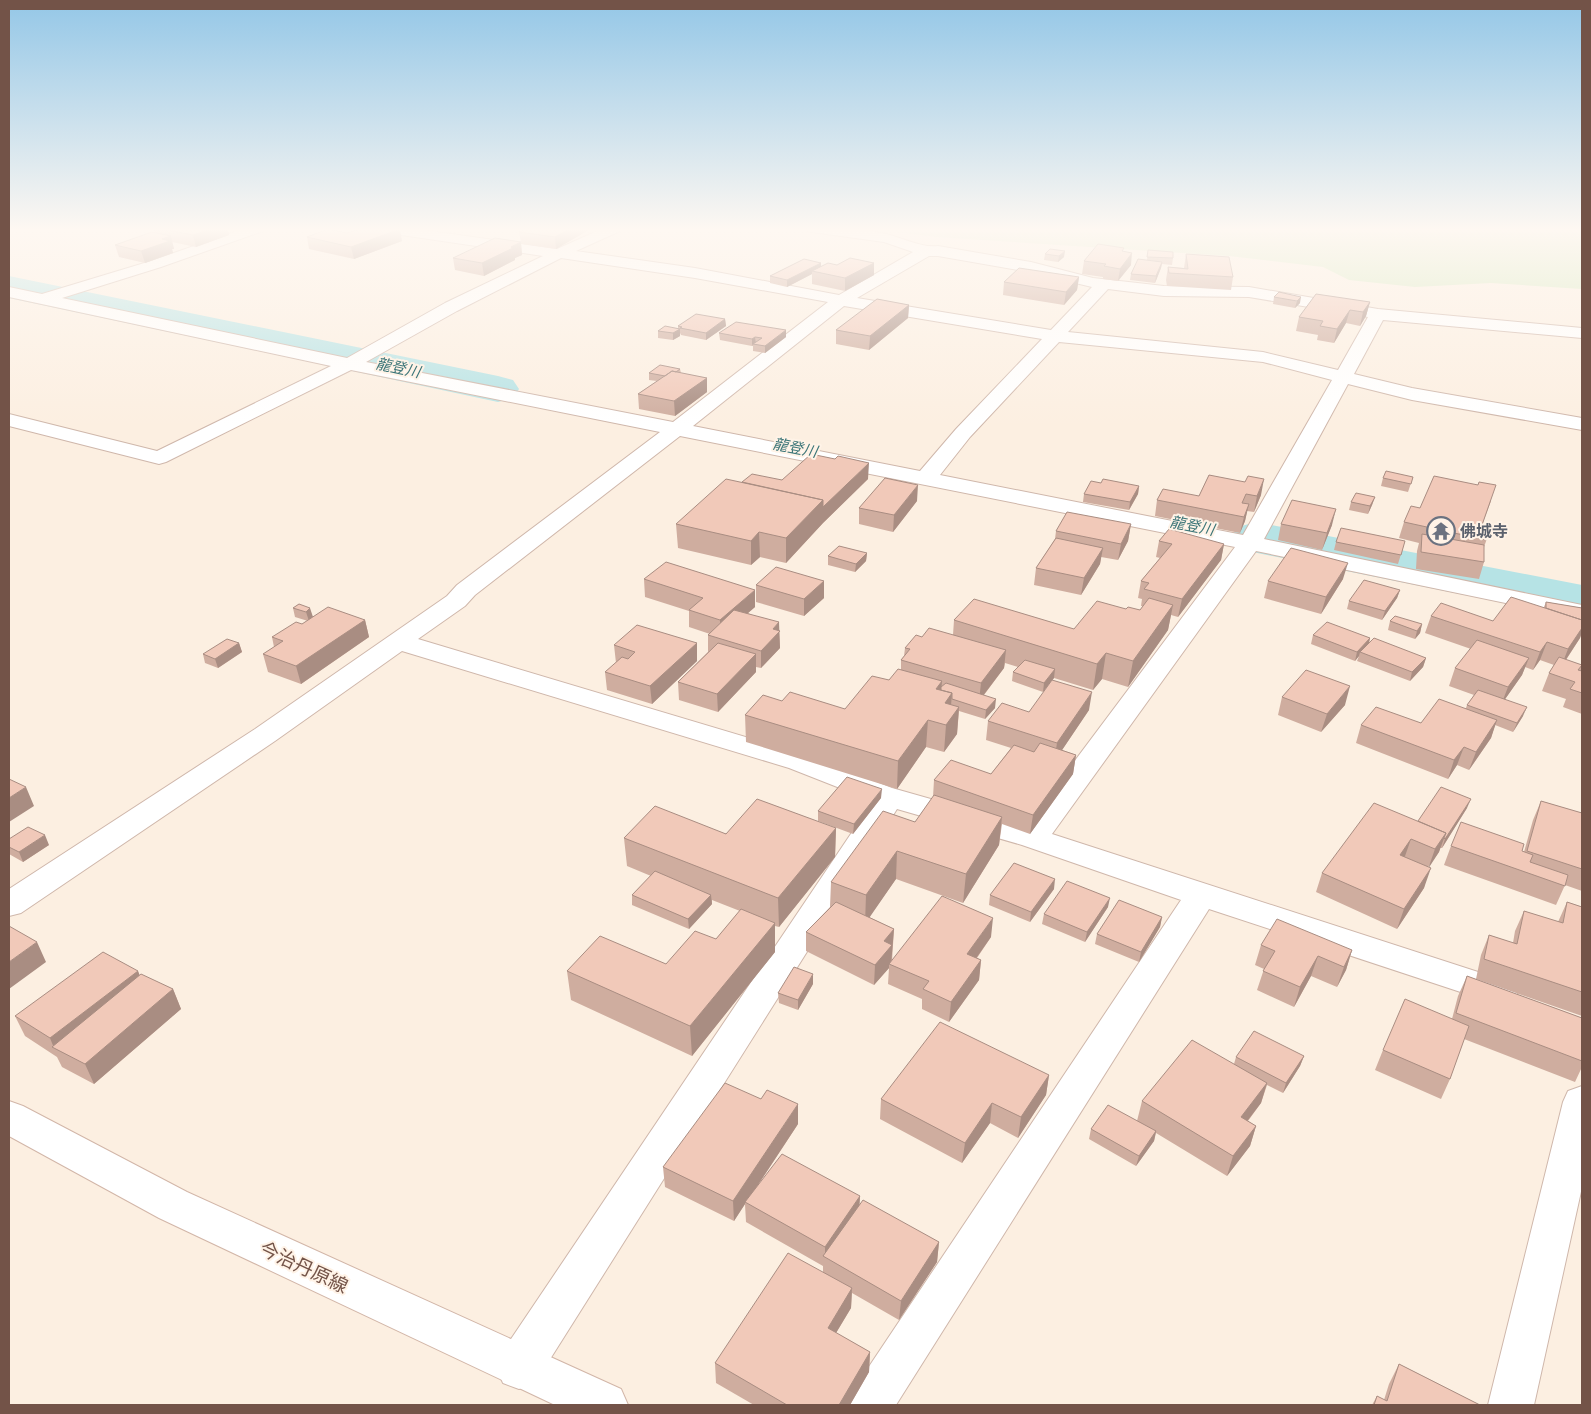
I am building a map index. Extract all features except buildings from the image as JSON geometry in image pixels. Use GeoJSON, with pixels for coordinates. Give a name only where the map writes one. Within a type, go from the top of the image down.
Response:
{"type":"FeatureCollection","features":[{"type":"Feature","properties":{"kind":"street"},"geometry":{"type":"LineString","coordinates":[[19,294],[349,364],[1250,542],[1582,612]]}},
{"type":"Feature","properties":{"kind":"street"},"geometry":{"type":"LineString","coordinates":[[44,299],[60,294]]}},
{"type":"Feature","properties":{"kind":"street"},"geometry":{"type":"LineString","coordinates":[[9,420],[158,458],[349,364],[478,294]]}},
{"type":"Feature","properties":{"kind":"street"},"geometry":{"type":"LineString","coordinates":[[808,294],[1054,336],[1263,357],[1412,394],[1582,424]]}},
{"type":"Feature","properties":{"kind":"street"},"geometry":{"type":"LineString","coordinates":[[9,905],[257,740],[456,601],[466,590],[678,428],[841,300],[852,294]]}},
{"type":"Feature","properties":{"kind":"street"},"geometry":{"type":"LineString","coordinates":[[927,478],[961,435],[1094,294]]}},
{"type":"Feature","properties":{"kind":"street"},"geometry":{"type":"LineString","coordinates":[[1261,294],[1378,314],[1582,333]]}},
{"type":"Feature","properties":{"kind":"street"},"geometry":{"type":"LineString","coordinates":[[1033,838],[1250,542],[1378,314]]}},
{"type":"Feature","properties":{"kind":"street"},"geometry":{"type":"LineString","coordinates":[[397,641],[799,762],[890,797],[1033,838],[1526,1001]]}},
{"type":"Feature","properties":{"kind":"street"},"geometry":{"type":"LineString","coordinates":[[518,1367],[890,797]]}},
{"type":"Feature","properties":{"kind":"street"},"geometry":{"type":"LineString","coordinates":[[870,1405],[1201,895]]}},
{"type":"Feature","properties":{"kind":"street"},"geometry":{"type":"LineString","coordinates":[[1511,1405],[1582,1102]]}},
{"type":"Feature","properties":{"kind":"street","name":"今治丹原線"},"geometry":{"type":"LineString","coordinates":[[9,1117],[172,1205],[518,1367],[578,1400]]}},
{"type":"Feature","properties":{"kind":"waterway","name":"龍登川"},"geometry":{"type":"LineString","coordinates":[[42,294],[498,389]]}},
{"type":"Feature","properties":{"kind":"waterway","name":"龍登川"},"geometry":{"type":"LineString","coordinates":[[1256,538],[1582,602]]}},
{"type":"Feature","properties":{"kind":"place","name":"佛城寺"},"geometry":{"type":"Point","coordinates":[1441,531]}}]}
